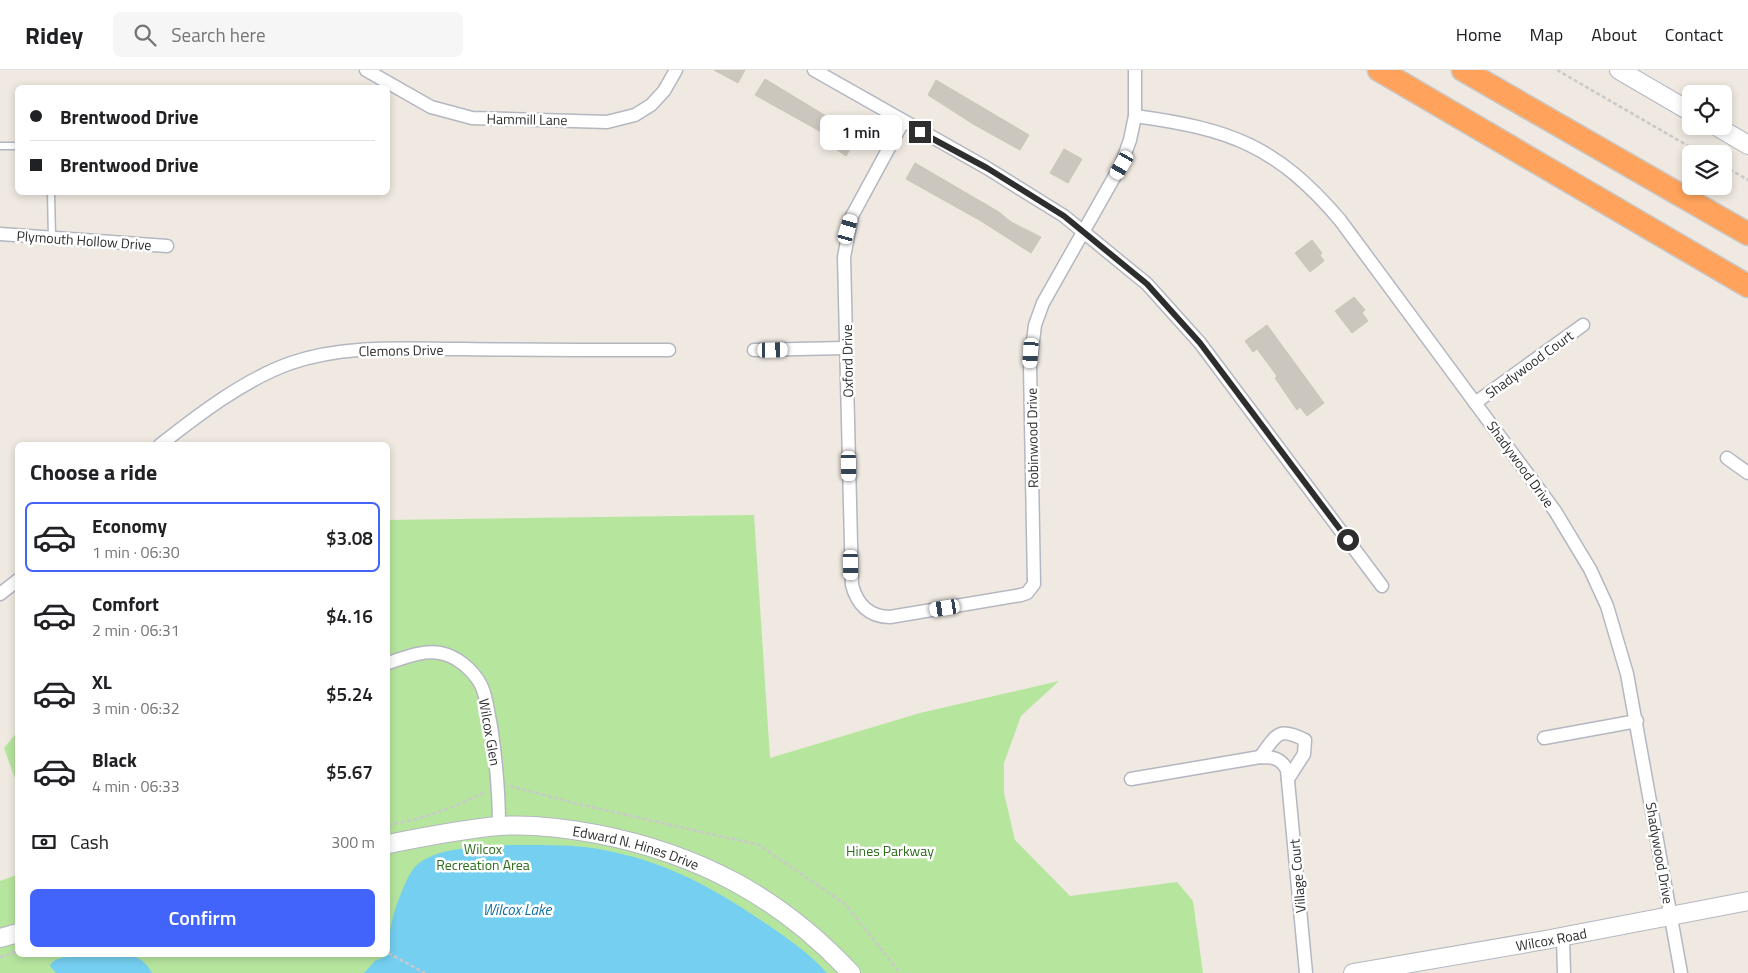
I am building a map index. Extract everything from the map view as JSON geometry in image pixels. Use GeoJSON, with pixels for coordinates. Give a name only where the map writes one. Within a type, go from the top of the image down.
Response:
{"type":"FeatureCollection","features":[{"type":"Feature","properties":{"kind":"highway"},"geometry":{"type":"LineString","coordinates":[[1379,70],[1748,286]]}},
{"type":"Feature","properties":{"kind":"highway"},"geometry":{"type":"LineString","coordinates":[[1462,70],[1748,234]]}},
{"type":"Feature","properties":{"kind":"street","name":"Hammill Lane"},"geometry":{"type":"LineString","coordinates":[[366,70],[431,107],[464,116],[486,119],[607,122],[635,115],[651,105],[664,91],[676,70]]}},
{"type":"Feature","properties":{"kind":"street"},"geometry":{"type":"LineString","coordinates":[[814,70],[1002,177],[1084,231],[1147,284],[1200,343],[1382,586]]}},
{"type":"Feature","properties":{"kind":"street","name":"Robinwood Drive"},"geometry":{"type":"LineString","coordinates":[[866,609],[876,615],[890,617],[1021,595],[1032,589],[1035,579],[1030,365],[1032,341],[1043,303],[1122,165],[1135,116],[1135,70]]}},
{"type":"Feature","properties":{"kind":"street"},"geometry":{"type":"LineString","coordinates":[[1619,70],[1682,107]]}},
{"type":"Feature","properties":{"kind":"street","name":"Shadywood Drive"},"geometry":{"type":"LineString","coordinates":[[1135,116],[1184,122],[1231,136],[1266,154],[1299,177],[1340,220],[1555,511],[1590,569],[1618,639],[1637,722],[1681,973]]}},
{"type":"Feature","properties":{"kind":"street","name":"Oxford Drive"},"geometry":{"type":"LineString","coordinates":[[866,609],[855,595],[852,585],[844,256],[848,229],[859,199],[903,122]]}},
{"type":"Feature","properties":{"kind":"street"},"geometry":{"type":"LineString","coordinates":[[1732,135],[1748,144]]}},
{"type":"Feature","properties":{"kind":"street","name":"Plymouth Hollow Drive"},"geometry":{"type":"LineString","coordinates":[[0,234],[167,246]]}},
{"type":"Feature","properties":{"kind":"street","name":"Shadywood Court"},"geometry":{"type":"LineString","coordinates":[[1475,403],[1583,325]]}},
{"type":"Feature","properties":{"kind":"street"},"geometry":{"type":"LineString","coordinates":[[754,350],[846,348]]}},
{"type":"Feature","properties":{"kind":"street","name":"Clemons Drive"},"geometry":{"type":"LineString","coordinates":[[164,442],[241,387],[262,375],[290,363],[331,353],[390,349],[669,350]]}},
{"type":"Feature","properties":{"kind":"street"},"geometry":{"type":"LineString","coordinates":[[1727,458],[1748,473]]}},
{"type":"Feature","properties":{"kind":"street"},"geometry":{"type":"LineString","coordinates":[[0,594],[15,582]]}},
{"type":"Feature","properties":{"kind":"street","name":"Wilcox Glen"},"geometry":{"type":"LineString","coordinates":[[390,662],[410,656],[441,653],[455,659],[475,676],[482,687],[488,711],[497,769],[499,826]]}},
{"type":"Feature","properties":{"kind":"street"},"geometry":{"type":"LineString","coordinates":[[1544,738],[1637,722]]}},
{"type":"Feature","properties":{"kind":"street"},"geometry":{"type":"LineString","coordinates":[[1260,756],[1278,734],[1289,732],[1305,740],[1304,754],[1288,779]]}},
{"type":"Feature","properties":{"kind":"street","name":"Village Court"},"geometry":{"type":"LineString","coordinates":[[1130,779],[1260,756],[1279,759],[1287,770],[1306,973]]}},
{"type":"Feature","properties":{"kind":"street","name":"Edward N. Hines Drive"},"geometry":{"type":"LineString","coordinates":[[390,844],[439,834],[499,826],[551,827],[599,834],[663,851],[704,866],[734,880],[776,906],[829,949],[851,973]]}},
{"type":"Feature","properties":{"kind":"street","name":"Wilcox Road"},"geometry":{"type":"LineString","coordinates":[[1353,973],[1563,937],[1748,901]]}},
{"type":"Feature","properties":{"kind":"street"},"geometry":{"type":"LineString","coordinates":[[0,938],[15,934]]}},
{"type":"Feature","properties":{"kind":"street"},"geometry":{"type":"LineString","coordinates":[[1563,937],[1564,973]]}},
{"type":"Feature","properties":{"kind":"lane"},"geometry":{"type":"LineString","coordinates":[[0,146],[15,146]]}},
{"type":"Feature","properties":{"kind":"lane"},"geometry":{"type":"LineString","coordinates":[[51,195],[52,238]]}},
{"type":"Feature","properties":{"kind":"path"},"geometry":{"type":"LineString","coordinates":[[1557,70],[1686,145]]}},
{"type":"Feature","properties":{"kind":"path"},"geometry":{"type":"LineString","coordinates":[[1732,171],[1748,180]]}},
{"type":"Feature","properties":{"kind":"path"},"geometry":{"type":"LineString","coordinates":[[390,954],[425,973]]}},
{"type":"Feature","properties":{"kind":"green space","name":"Hines Parkway"},"geometry":{"type":"Polygon","coordinates":[[[754,515],[770,758],[920,713],[1059,681],[1021,716],[1004,763],[1004,793],[1015,840],[1070,896],[1177,882],[1193,901],[1203,973],[0,973],[0,881],[15,876],[15,957],[390,957],[390,520],[754,515]]]}},
{"type":"Feature","properties":{"kind":"green space"},"geometry":{"type":"Polygon","coordinates":[[[15,734],[15,778],[4,748],[15,734]]]}},
{"type":"Feature","properties":{"kind":"water","name":"Wilcox Lake"},"geometry":{"type":"Polygon","coordinates":[[[557,845],[593,848],[645,860],[700,883],[753,915],[801,949],[827,973],[364,973],[375,961],[384,957],[390,957],[390,933],[395,910],[414,868],[433,855],[473,847],[557,845]]]}},
{"type":"Feature","properties":{"kind":"water"},"geometry":{"type":"Polygon","coordinates":[[[64,957],[135,957],[147,965],[152,973],[56,973],[50,966],[58,959],[64,957]]]}},
{"type":"Feature","properties":{"kind":"building"},"geometry":{"type":"Polygon","coordinates":[[[714,70],[745,70],[738,83],[714,70]]]}},
{"type":"Feature","properties":{"kind":"building"},"geometry":{"type":"Polygon","coordinates":[[[765,79],[836,122],[849,128],[850,125],[861,131],[846,156],[837,150],[841,143],[755,95],[765,79]]]}},
{"type":"Feature","properties":{"kind":"building"},"geometry":{"type":"Polygon","coordinates":[[[936,80],[1029,135],[1020,150],[973,124],[928,95],[936,80]]]}},
{"type":"Feature","properties":{"kind":"building"},"geometry":{"type":"Polygon","coordinates":[[[1064,149],[1082,159],[1068,183],[1050,173],[1064,149]]]}},
{"type":"Feature","properties":{"kind":"building"},"geometry":{"type":"Polygon","coordinates":[[[915,163],[999,212],[1011,222],[1041,237],[1031,253],[981,221],[906,179],[915,163]]]}},
{"type":"Feature","properties":{"kind":"building"},"geometry":{"type":"Polygon","coordinates":[[[1312,240],[1322,253],[1320,255],[1324,261],[1310,272],[1295,253],[1312,240]]]}},
{"type":"Feature","properties":{"kind":"building"},"geometry":{"type":"Polygon","coordinates":[[[1354,297],[1365,310],[1362,313],[1368,321],[1352,333],[1335,311],[1354,297]]]}},
{"type":"Feature","properties":{"kind":"building"},"geometry":{"type":"Polygon","coordinates":[[[1267,325],[1324,403],[1307,416],[1300,407],[1297,410],[1275,378],[1277,376],[1257,349],[1253,352],[1245,341],[1267,325]]]}},
{"type":"Feature","properties":{"kind":"route"},"geometry":{"type":"LineString","coordinates":[[920,132],[987,168],[1064,216],[1103,246],[1147,284],[1200,343],[1348,540]]}},
{"type":"Feature","properties":{"kind":"park label","name":"Wilcox Recreation Area"},"geometry":{"type":"Point","coordinates":[483,856]}}]}
